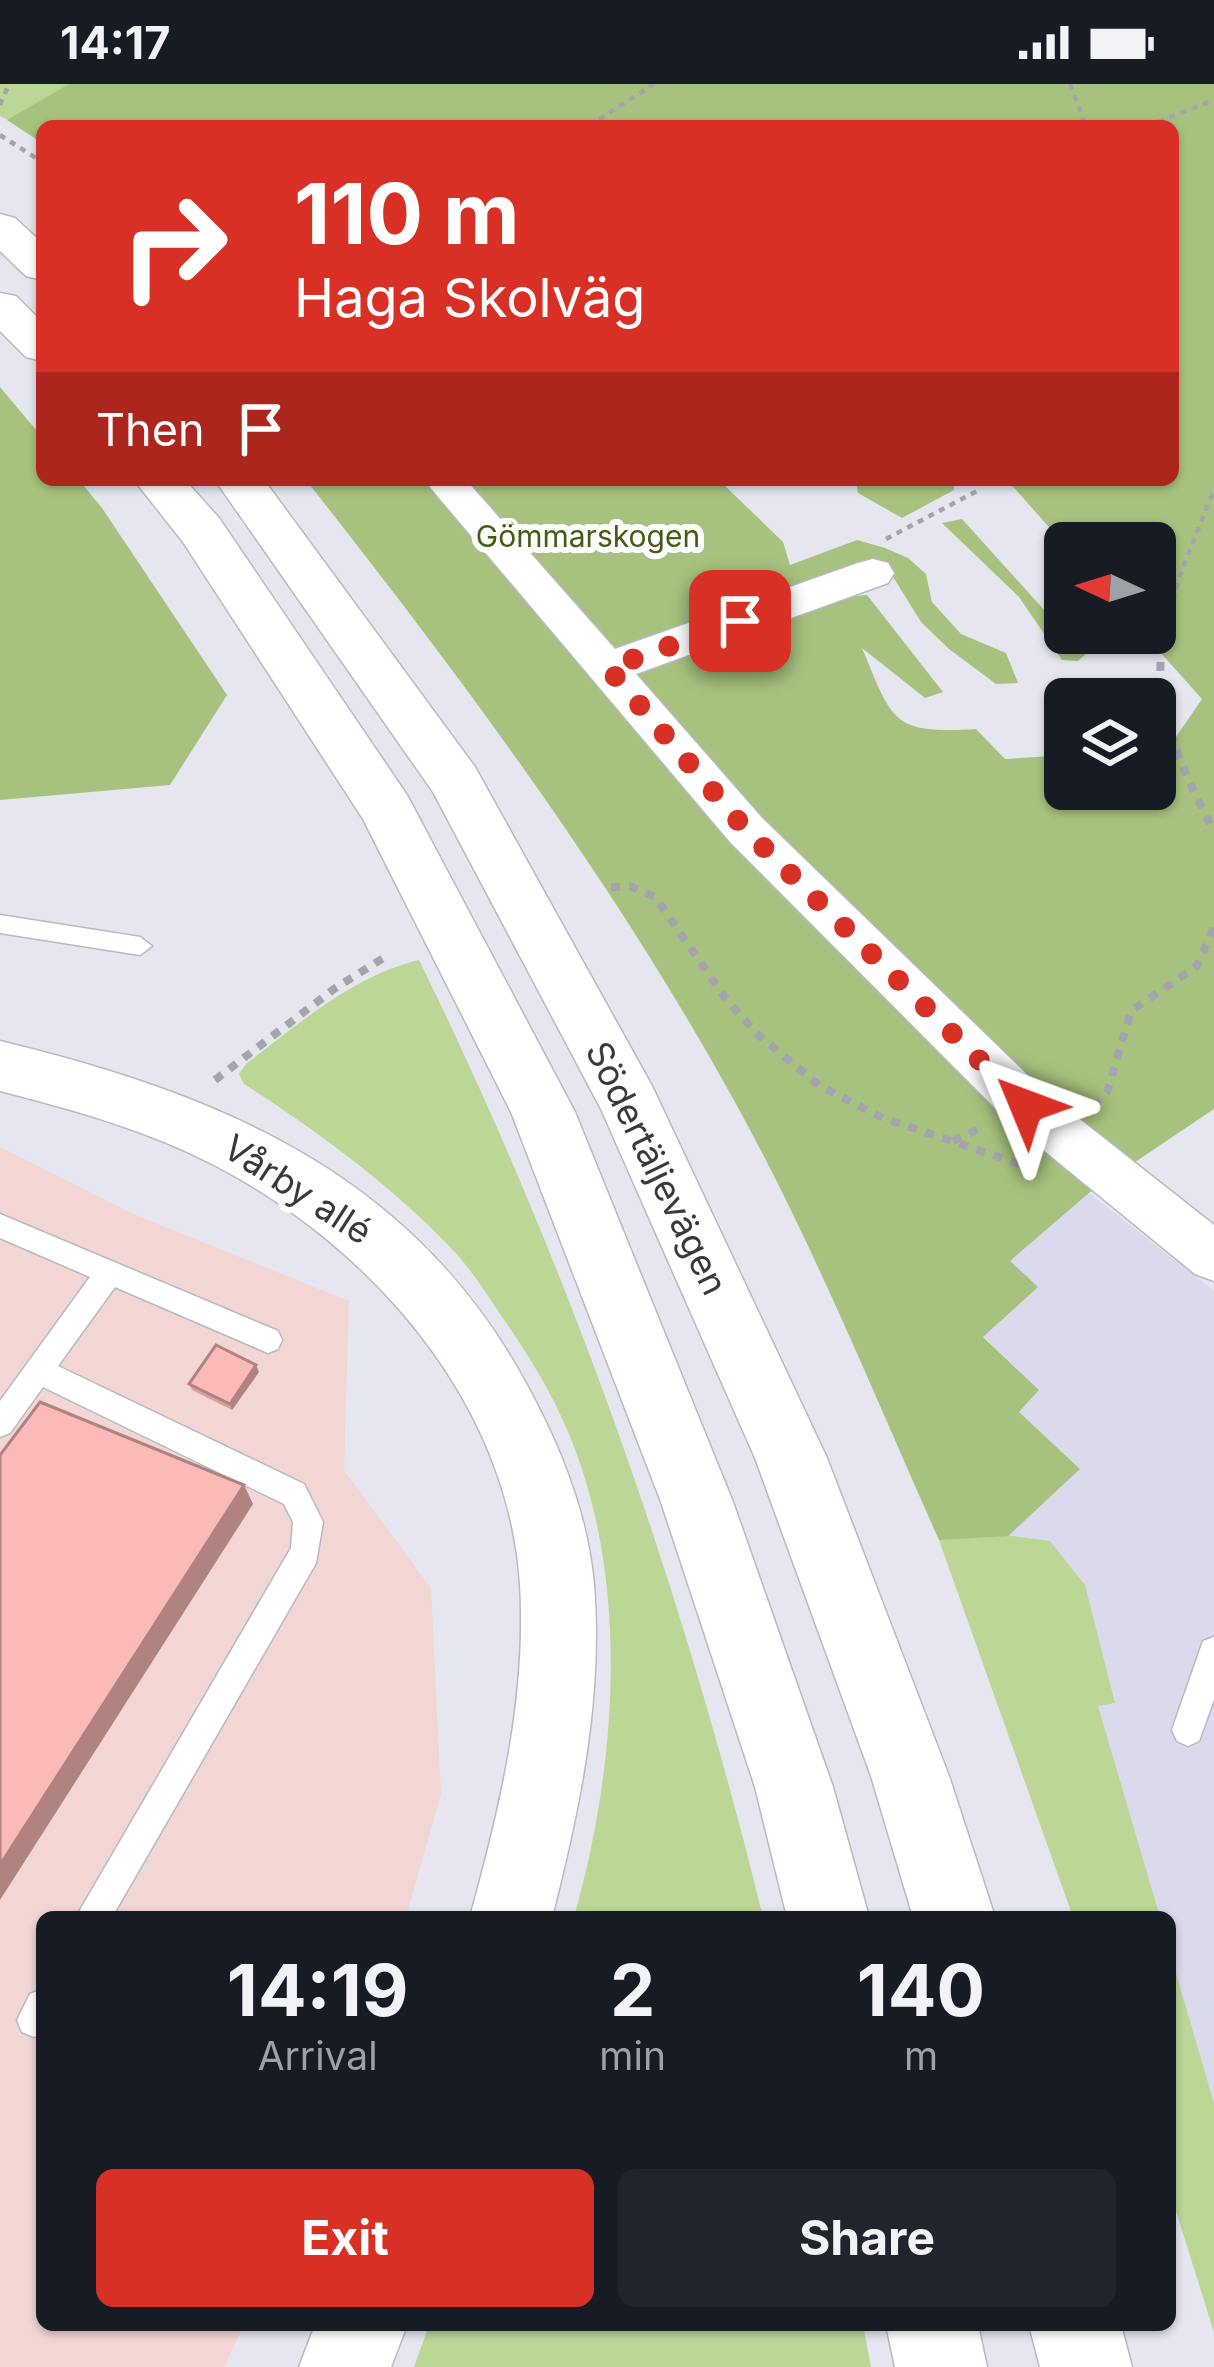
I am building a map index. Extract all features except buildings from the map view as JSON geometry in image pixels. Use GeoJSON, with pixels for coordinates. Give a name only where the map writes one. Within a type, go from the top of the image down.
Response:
{"type":"FeatureCollection","features":[{"type":"Feature","properties":{"kind":"main road"},"geometry":{"type":"LineString","coordinates":[[0,227],[36,261]]}},
{"type":"Feature","properties":{"kind":"main road"},"geometry":{"type":"LineString","coordinates":[[0,306],[36,340]]}},
{"type":"Feature","properties":{"kind":"main road"},"geometry":{"type":"LineString","coordinates":[[163,486],[201,530],[387,810],[543,1112],[697,1502],[794,1787],[826,1911]]}},
{"type":"Feature","properties":{"kind":"main road","name":"Södertäljevägen"},"geometry":{"type":"LineString","coordinates":[[243,486],[455,781],[630,1104],[791,1457],[910,1776],[952,1911]]}},
{"type":"Feature","properties":{"kind":"main road","name":"Vårby allé"},"geometry":{"type":"LineString","coordinates":[[0,1066],[168,1114],[304,1184],[415,1273],[479,1355],[537,1484],[557,1580],[558,1665],[548,1754],[512,1911]]}},
{"type":"Feature","properties":{"kind":"main road"},"geometry":{"type":"LineString","coordinates":[[345,2367],[359,2331]]}},
{"type":"Feature","properties":{"kind":"main road"},"geometry":{"type":"LineString","coordinates":[[933,2331],[941,2367]]}},
{"type":"Feature","properties":{"kind":"main road"},"geometry":{"type":"LineString","coordinates":[[1077,2331],[1086,2367]]}},
{"type":"Feature","properties":{"kind":"street"},"geometry":{"type":"LineString","coordinates":[[449,486],[746,830],[1045,1122],[1214,1257]]}},
{"type":"Feature","properties":{"kind":"street"},"geometry":{"type":"LineString","coordinates":[[608,668],[873,573]]}},
{"type":"Feature","properties":{"kind":"lane"},"geometry":{"type":"LineString","coordinates":[[0,924],[140,946]]}},
{"type":"Feature","properties":{"kind":"lane"},"geometry":{"type":"LineString","coordinates":[[0,1226],[268,1340]]}},
{"type":"Feature","properties":{"kind":"lane"},"geometry":{"type":"LineString","coordinates":[[0,1424],[109,1273]]}},
{"type":"Feature","properties":{"kind":"lane"},"geometry":{"type":"LineString","coordinates":[[39,1371],[294,1495],[307,1512],[311,1530],[304,1552],[97,1911]]}},
{"type":"Feature","properties":{"kind":"lane"},"geometry":{"type":"LineString","coordinates":[[1188,1730],[1214,1652]]}},
{"type":"Feature","properties":{"kind":"path"},"geometry":{"type":"LineString","coordinates":[[0,105],[9,84]]}},
{"type":"Feature","properties":{"kind":"path"},"geometry":{"type":"LineString","coordinates":[[598,120],[654,84]]}},
{"type":"Feature","properties":{"kind":"path"},"geometry":{"type":"LineString","coordinates":[[1070,84],[1084,120]]}},
{"type":"Feature","properties":{"kind":"path"},"geometry":{"type":"LineString","coordinates":[[1162,120],[1214,100]]}},
{"type":"Feature","properties":{"kind":"path"},"geometry":{"type":"LineString","coordinates":[[0,135],[36,158]]}},
{"type":"Feature","properties":{"kind":"path"},"geometry":{"type":"LineString","coordinates":[[873,573],[882,542],[977,491],[977,486]]}},
{"type":"Feature","properties":{"kind":"path"},"geometry":{"type":"LineString","coordinates":[[1214,489],[1184,560],[1159,669],[1183,775],[1214,831]]}},
{"type":"Feature","properties":{"kind":"path"},"geometry":{"type":"LineString","coordinates":[[611,886],[632,887],[655,897],[726,999],[757,1034],[820,1086],[883,1118],[951,1141]]}},
{"type":"Feature","properties":{"kind":"path"},"geometry":{"type":"LineString","coordinates":[[1045,1122],[1107,1091],[1131,1011],[1197,966],[1214,928]]}},
{"type":"Feature","properties":{"kind":"path"},"geometry":{"type":"LineString","coordinates":[[215,1080],[334,989],[388,955]]}},
{"type":"Feature","properties":{"kind":"shaded area"},"geometry":{"type":"Polygon","coordinates":[[[0,1147],[133,1214],[349,1301],[344,1470],[431,1588],[441,1794],[408,1911],[36,1911],[36,2331],[241,2331],[224,2367],[0,2367],[0,1147]]]}},
{"type":"Feature","properties":{"kind":"shaded area"},"geometry":{"type":"Polygon","coordinates":[[[1089,1193],[1214,1291],[1214,2332],[1176,2211],[1176,1911],[1071,1911],[955,1584],[1079,1469],[1019,1412],[1039,1390],[983,1336],[1010,1261],[1089,1193]]]}},
{"type":"Feature","properties":{"kind":"green space"},"geometry":{"type":"Polygon","coordinates":[[[0,84],[96,84],[10,121],[0,116],[0,84]]]}},
{"type":"Feature","properties":{"kind":"green space","name":"Gömmarskogen"},"geometry":{"type":"Polygon","coordinates":[[[69,84],[1214,84],[1214,1109],[1089,1193],[1010,1261],[1038,1287],[983,1337],[1039,1390],[1019,1412],[1080,1469],[1008,1536],[939,1540],[784,1197],[680,1006],[528,775],[311,486],[725,486],[783,542],[790,565],[857,540],[885,548],[908,558],[926,574],[932,602],[961,634],[1006,653],[1018,683],[996,684],[921,622],[890,572],[864,561],[803,582],[823,599],[867,595],[943,692],[925,698],[862,648],[881,693],[899,718],[927,729],[976,729],[1005,759],[1044,756],[1044,810],[1176,810],[1176,737],[1202,699],[1162,654],[1176,654],[1176,522],[1044,522],[1012,486],[1179,486],[1179,120],[36,120],[36,139],[7,120],[69,84]]]}},
{"type":"Feature","properties":{"kind":"green space"},"geometry":{"type":"Polygon","coordinates":[[[0,387],[36,430],[36,486],[84,486],[227,695],[170,785],[0,800],[0,387]]]}},
{"type":"Feature","properties":{"kind":"green space"},"geometry":{"type":"Polygon","coordinates":[[[857,486],[954,486],[902,518],[858,493],[857,486]]]}},
{"type":"Feature","properties":{"kind":"green space"},"geometry":{"type":"Polygon","coordinates":[[[962,519],[1044,610],[1044,634],[1019,597],[942,523],[962,519]]]}},
{"type":"Feature","properties":{"kind":"green space"},"geometry":{"type":"Polygon","coordinates":[[[1058,654],[1086,654],[1078,661],[1062,660],[1058,654]]]}},
{"type":"Feature","properties":{"kind":"green space"},"geometry":{"type":"Polygon","coordinates":[[[419,960],[474,1075],[572,1310],[658,1550],[761,1911],[576,1911],[600,1798],[611,1673],[602,1549],[568,1432],[528,1357],[451,1248],[378,1181],[244,1084],[239,1074],[328,1002],[395,967],[419,960]]]}},
{"type":"Feature","properties":{"kind":"green space"},"geometry":{"type":"Polygon","coordinates":[[[998,1534],[1050,1541],[1085,1585],[1115,1703],[1098,1706],[1158,1911],[1071,1911],[939,1540],[998,1534]]]}},
{"type":"Feature","properties":{"kind":"green space"},"geometry":{"type":"Polygon","coordinates":[[[1176,1973],[1214,2103],[1214,2332],[1176,2211],[1176,1973]]]}},
{"type":"Feature","properties":{"kind":"green space"},"geometry":{"type":"Polygon","coordinates":[[[427,2331],[864,2331],[871,2367],[414,2367],[427,2331]]]}},
{"type":"Feature","properties":{"kind":"route"},"geometry":{"type":"LineString","coordinates":[[740,621],[608,668],[746,830],[1026,1106]]}}]}
